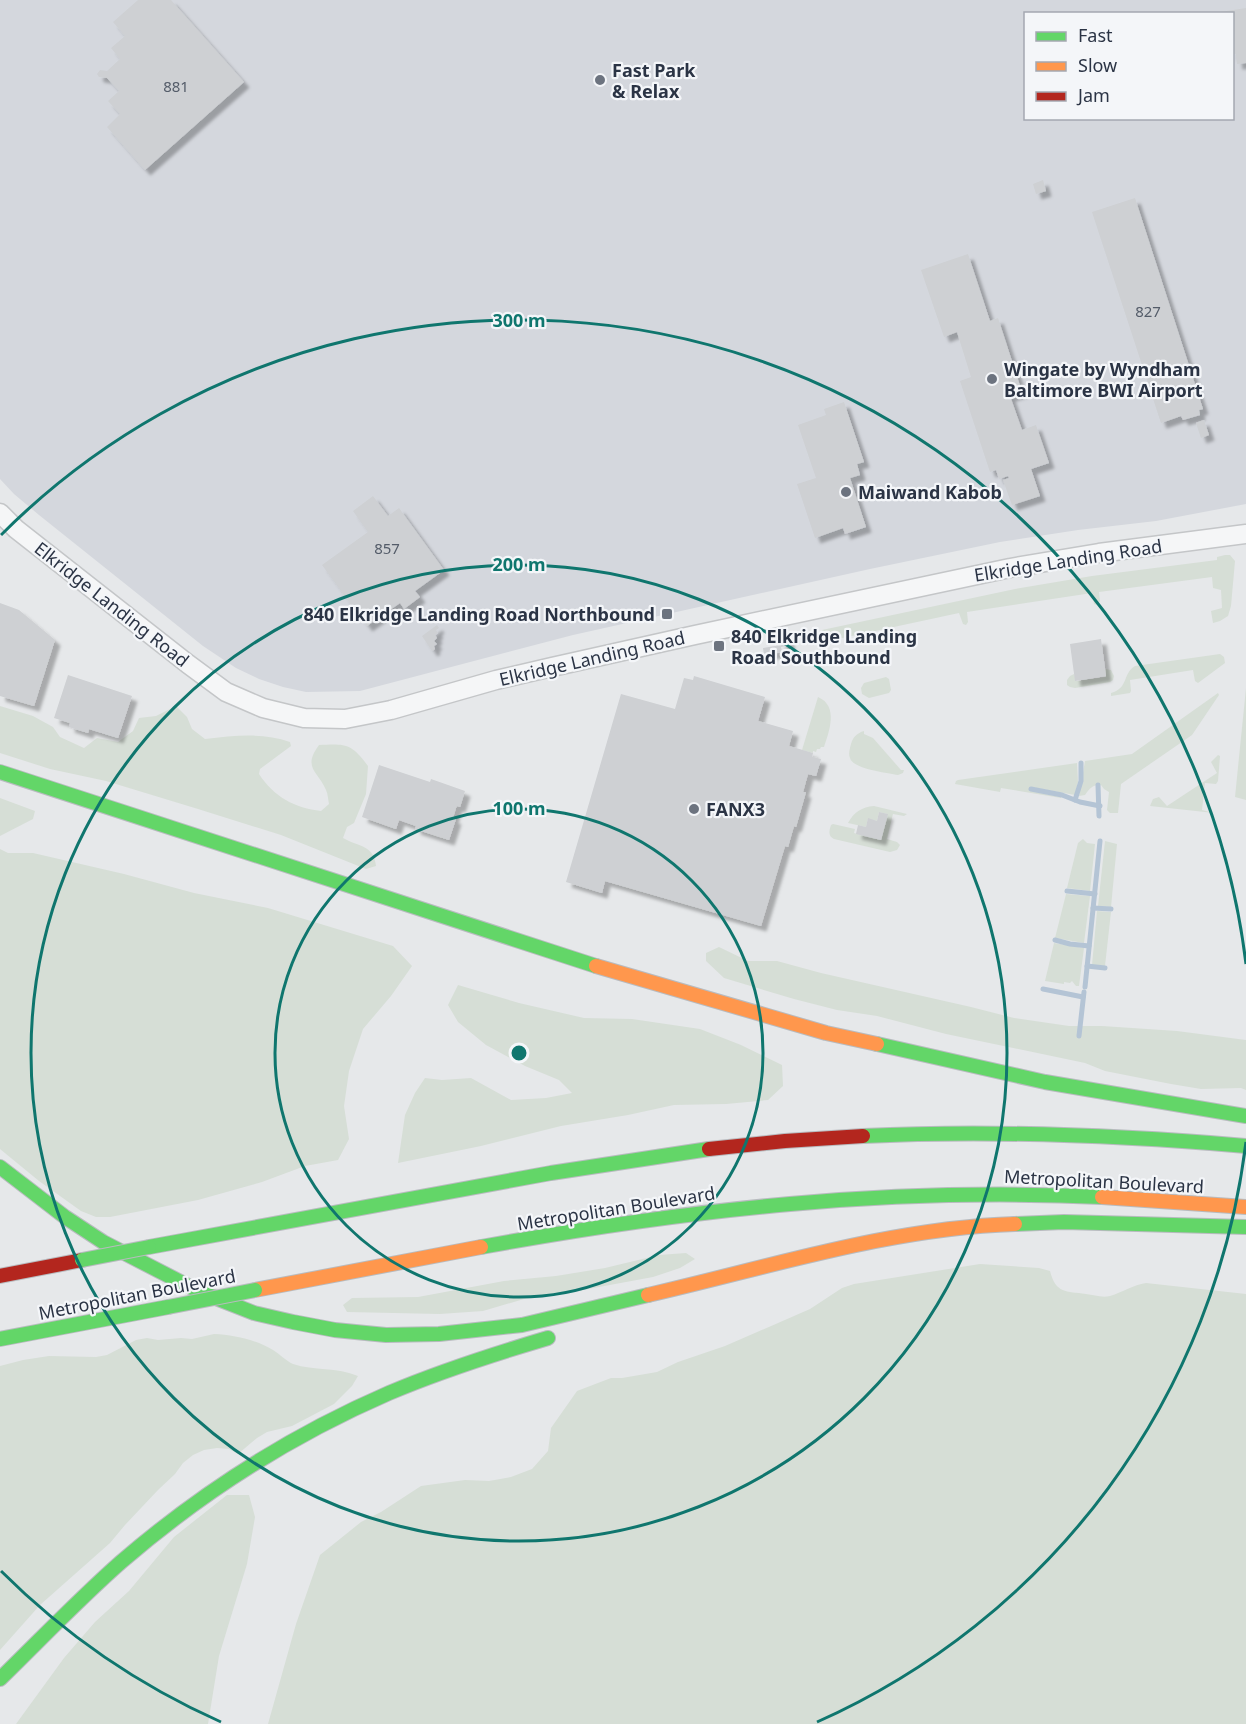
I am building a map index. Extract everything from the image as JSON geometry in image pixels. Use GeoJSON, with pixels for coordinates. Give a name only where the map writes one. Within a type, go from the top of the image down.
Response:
{"type":"FeatureCollection","features":[{"type":"Feature","properties":{"kind":"highway"},"geometry":{"type":"LineString","coordinates":[[0,772],[626,976],[772,1018],[1045,1082],[1246,1116]]}},
{"type":"Feature","properties":{"kind":"highway"},"geometry":{"type":"LineString","coordinates":[[0,1276],[545,1173],[664,1155],[785,1141],[974,1132],[1118,1136],[1246,1146]]}},
{"type":"Feature","properties":{"kind":"highway"},"geometry":{"type":"LineString","coordinates":[[0,1167],[65,1217],[103,1242],[198,1292],[254,1313],[335,1330],[386,1335],[440,1334],[522,1325],[702,1283],[824,1251],[941,1230],[1064,1222],[1246,1227]]}},
{"type":"Feature","properties":{"kind":"highway","name":"Metropolitan Boulevard"},"geometry":{"type":"LineString","coordinates":[[0,1339],[563,1233],[672,1216],[792,1202],[882,1195],[1048,1194],[1246,1207]]}},
{"type":"Feature","properties":{"kind":"highway"},"geometry":{"type":"LineString","coordinates":[[595,1322],[702,1283]]}},
{"type":"Feature","properties":{"kind":"highway"},"geometry":{"type":"LineString","coordinates":[[0,1679],[121,1563],[225,1483],[333,1420],[388,1394],[490,1354],[563,1333]]}},
{"type":"Feature","properties":{"kind":"street","name":"Elkridge Landing Road"},"geometry":{"type":"LineString","coordinates":[[0,513],[16,529],[226,692],[263,708],[304,718],[345,719],[391,710],[496,680],[552,667],[949,580],[1056,560],[1246,534]]}},
{"type":"Feature","properties":{"kind":"shaded area"},"geometry":{"type":"Polygon","coordinates":[[[0,0],[1246,0],[1246,504],[1156,521],[1000,542],[573,635],[360,691],[306,692],[259,679],[236,668],[203,646],[14,494],[0,479],[0,0]]]}},
{"type":"Feature","properties":{"kind":"shaded area"},"geometry":{"type":"Polygon","coordinates":[[[1230,555],[1235,561],[1231,606],[1228,616],[1213,623],[1211,611],[1222,608],[1221,590],[1213,588],[1212,577],[1099,592],[1100,601],[1097,605],[1094,604],[1092,593],[967,612],[966,625],[963,624],[959,613],[824,642],[822,630],[1015,589],[1092,576],[1217,560],[1217,557],[1230,555]]]}},
{"type":"Feature","properties":{"kind":"shaded area"},"geometry":{"type":"Polygon","coordinates":[[[1220,654],[1224,657],[1225,663],[1198,683],[1195,681],[1193,670],[1130,680],[1130,693],[1111,696],[1111,693],[1121,688],[1128,673],[1135,666],[1220,654]]]}},
{"type":"Feature","properties":{"kind":"shaded area"},"geometry":{"type":"Polygon","coordinates":[[[1105,669],[1111,670],[1114,676],[1110,682],[1075,688],[1067,685],[1067,680],[1074,674],[1076,681],[1106,677],[1105,669]]]}},
{"type":"Feature","properties":{"kind":"shaded area"},"geometry":{"type":"Polygon","coordinates":[[[886,677],[889,679],[891,690],[889,693],[869,698],[862,694],[861,688],[864,683],[886,677]]]}},
{"type":"Feature","properties":{"kind":"shaded area"},"geometry":{"type":"Polygon","coordinates":[[[1246,688],[1246,800],[1235,797],[1246,688]]]}},
{"type":"Feature","properties":{"kind":"shaded area"},"geometry":{"type":"Polygon","coordinates":[[[1218,693],[1219,695],[1192,735],[1121,784],[1118,813],[1110,813],[1107,810],[1109,792],[1101,785],[1093,786],[1085,795],[1079,796],[1085,761],[1132,754],[1218,693]]]}},
{"type":"Feature","properties":{"kind":"shaded area"},"geometry":{"type":"Polygon","coordinates":[[[818,697],[828,706],[831,720],[824,747],[813,753],[802,750],[818,697]]]}},
{"type":"Feature","properties":{"kind":"shaded area"},"geometry":{"type":"Polygon","coordinates":[[[0,706],[33,716],[53,727],[60,737],[84,748],[97,738],[118,742],[133,731],[139,718],[156,716],[176,706],[187,717],[192,729],[205,739],[259,736],[290,742],[291,746],[260,769],[259,774],[271,789],[286,800],[302,807],[321,811],[329,804],[328,795],[313,769],[314,753],[319,745],[347,746],[357,753],[368,766],[366,794],[354,823],[347,827],[343,838],[369,850],[375,859],[376,866],[366,869],[281,835],[106,781],[50,769],[0,753],[0,706]]]}},
{"type":"Feature","properties":{"kind":"shaded area"},"geometry":{"type":"Polygon","coordinates":[[[864,731],[864,734],[873,738],[901,770],[904,770],[903,773],[898,775],[879,772],[852,762],[849,755],[852,742],[859,733],[864,731]]]}},
{"type":"Feature","properties":{"kind":"shaded area"},"geometry":{"type":"Polygon","coordinates":[[[1218,755],[1220,756],[1218,781],[1216,784],[1205,783],[1202,810],[1214,813],[1150,806],[1153,799],[1159,797],[1167,806],[1217,773],[1211,762],[1218,755]]]}},
{"type":"Feature","properties":{"kind":"shaded area"},"geometry":{"type":"Polygon","coordinates":[[[1077,763],[1078,782],[1075,795],[1031,787],[1031,791],[1061,798],[1001,788],[1000,792],[955,784],[958,780],[1077,763]]]}},
{"type":"Feature","properties":{"kind":"shaded area"},"geometry":{"type":"Polygon","coordinates":[[[0,798],[35,811],[33,819],[0,836],[0,798]]]}},
{"type":"Feature","properties":{"kind":"shaded area"},"geometry":{"type":"Polygon","coordinates":[[[874,806],[907,814],[904,816],[893,814],[887,839],[900,845],[897,850],[890,852],[834,839],[831,836],[830,829],[833,824],[855,829],[854,833],[881,840],[887,814],[879,812],[877,821],[868,819],[866,827],[848,823],[859,811],[874,806]]]}},
{"type":"Feature","properties":{"kind":"shaded area"},"geometry":{"type":"Polygon","coordinates":[[[1083,839],[1087,843],[1095,844],[1090,891],[1067,888],[1078,843],[1083,839]]]}},
{"type":"Feature","properties":{"kind":"shaded area"},"geometry":{"type":"Polygon","coordinates":[[[1105,841],[1117,844],[1111,907],[1098,906],[1105,841]]]}},
{"type":"Feature","properties":{"kind":"shaded area"},"geometry":{"type":"Polygon","coordinates":[[[0,849],[8,853],[33,853],[194,893],[268,908],[393,946],[412,966],[391,996],[363,1029],[349,1071],[344,1106],[349,1139],[338,1160],[305,1166],[262,1182],[198,1200],[110,1217],[96,1217],[81,1211],[0,1149],[0,849]]]}},
{"type":"Feature","properties":{"kind":"shaded area"},"geometry":{"type":"Polygon","coordinates":[[[1066,894],[1090,896],[1084,943],[1055,938],[1066,894]]]}},
{"type":"Feature","properties":{"kind":"shaded area"},"geometry":{"type":"Polygon","coordinates":[[[1097,911],[1111,912],[1105,966],[1092,965],[1097,911]]]}},
{"type":"Feature","properties":{"kind":"shaded area"},"geometry":{"type":"Polygon","coordinates":[[[1054,943],[1084,948],[1079,986],[1072,981],[1064,982],[1064,984],[1045,981],[1054,943]]]}},
{"type":"Feature","properties":{"kind":"shaded area"},"geometry":{"type":"Polygon","coordinates":[[[719,947],[748,961],[777,961],[1014,1018],[1069,1026],[1177,1031],[1246,1040],[1246,1090],[1241,1088],[1201,1089],[1105,1071],[1085,1063],[794,999],[724,978],[706,961],[706,953],[719,947]]]}},
{"type":"Feature","properties":{"kind":"shaded area"},"geometry":{"type":"Polygon","coordinates":[[[458,985],[519,1003],[584,1018],[632,1019],[700,1029],[741,1045],[782,1065],[783,1086],[768,1100],[674,1105],[561,1126],[398,1163],[405,1115],[425,1078],[442,1080],[471,1078],[511,1100],[546,1098],[572,1093],[559,1080],[525,1066],[486,1045],[458,1022],[448,1005],[458,985]]]}},
{"type":"Feature","properties":{"kind":"shaded area"},"geometry":{"type":"Polygon","coordinates":[[[686,1253],[695,1259],[680,1268],[653,1277],[524,1299],[483,1311],[440,1314],[347,1312],[343,1305],[352,1298],[418,1297],[504,1281],[605,1268],[659,1255],[686,1253]]]}},
{"type":"Feature","properties":{"kind":"shaded area"},"geometry":{"type":"Polygon","coordinates":[[[980,1264],[1039,1268],[1050,1271],[1059,1288],[1101,1297],[1146,1283],[1246,1294],[1246,1724],[268,1724],[296,1624],[320,1555],[361,1522],[421,1486],[465,1480],[489,1481],[511,1477],[532,1469],[548,1451],[551,1428],[577,1391],[611,1378],[657,1372],[678,1362],[725,1346],[810,1309],[842,1288],[854,1284],[980,1264]]]}},
{"type":"Feature","properties":{"kind":"shaded area"},"geometry":{"type":"Polygon","coordinates":[[[214,1334],[260,1343],[293,1364],[342,1371],[358,1376],[352,1386],[334,1404],[292,1426],[267,1432],[238,1454],[229,1449],[217,1448],[193,1455],[110,1543],[40,1605],[0,1650],[0,1366],[49,1356],[96,1357],[107,1355],[136,1340],[147,1338],[192,1339],[214,1334]]]}},
{"type":"Feature","properties":{"kind":"shaded area"},"geometry":{"type":"Polygon","coordinates":[[[227,1495],[249,1495],[255,1517],[247,1564],[219,1656],[208,1724],[16,1724],[64,1658],[95,1622],[129,1591],[174,1537],[227,1495]]]}},
{"type":"Feature","properties":{"kind":"building"},"geometry":{"type":"Polygon","coordinates":[[[138,0],[171,0],[244,82],[145,170],[107,127],[120,114],[108,101],[119,91],[107,78],[99,77],[97,74],[100,70],[107,71],[120,59],[111,48],[125,36],[113,22],[138,0]]]}},
{"type":"Feature","properties":{"kind":"building"},"geometry":{"type":"Polygon","coordinates":[[[1246,8],[1246,63],[1237,64],[1236,54],[1234,54],[1234,12],[1220,12],[1246,8]]]}},
{"type":"Feature","properties":{"kind":"building"},"geometry":{"type":"Polygon","coordinates":[[[1043,180],[1046,191],[1036,194],[1033,184],[1043,180]]]}},
{"type":"Feature","properties":{"kind":"building"},"geometry":{"type":"Polygon","coordinates":[[[1135,198],[1203,409],[1199,410],[1200,415],[1183,420],[1181,416],[1161,423],[1092,212],[1135,198]]]}},
{"type":"Feature","properties":{"kind":"building","name":"Wingate by Wyndham Baltimore BWI Airport"},"geometry":{"type":"Polygon","coordinates":[[[968,254],[990,321],[998,318],[1022,392],[1010,396],[1022,430],[1036,425],[1049,463],[1031,469],[1040,496],[1012,505],[1003,480],[1009,478],[1008,476],[999,479],[996,470],[990,472],[960,381],[971,377],[957,332],[944,337],[921,270],[968,254]]]}},
{"type":"Feature","properties":{"kind":"building"},"geometry":{"type":"Polygon","coordinates":[[[844,402],[864,462],[857,464],[860,475],[850,478],[866,527],[845,534],[843,528],[815,538],[797,484],[816,478],[798,425],[826,415],[824,409],[844,402]]]}},
{"type":"Feature","properties":{"kind":"building"},"geometry":{"type":"Polygon","coordinates":[[[1204,420],[1209,435],[1201,438],[1196,423],[1204,420]]]}},
{"type":"Feature","properties":{"kind":"building"},"geometry":{"type":"Polygon","coordinates":[[[373,496],[388,516],[399,508],[444,570],[415,591],[420,597],[404,609],[400,603],[367,626],[322,565],[368,532],[353,511],[373,496]]]}},
{"type":"Feature","properties":{"kind":"building"},"geometry":{"type":"Polygon","coordinates":[[[0,603],[19,610],[55,640],[34,706],[0,696],[0,603]]]}},
{"type":"Feature","properties":{"kind":"building"},"geometry":{"type":"Polygon","coordinates":[[[437,625],[439,628],[436,630],[438,633],[434,641],[437,644],[432,651],[422,636],[437,625]]]}},
{"type":"Feature","properties":{"kind":"building"},"geometry":{"type":"Polygon","coordinates":[[[788,637],[790,645],[781,647],[782,652],[764,655],[763,648],[781,645],[780,638],[788,637]]]}},
{"type":"Feature","properties":{"kind":"building"},"geometry":{"type":"Polygon","coordinates":[[[1101,639],[1106,676],[1075,681],[1070,644],[1101,639]]]}},
{"type":"Feature","properties":{"kind":"building"},"geometry":{"type":"Polygon","coordinates":[[[68,675],[132,696],[118,738],[89,729],[88,733],[69,727],[70,723],[54,718],[68,675]]]}},
{"type":"Feature","properties":{"kind":"building","name":"FANX3"},"geometry":{"type":"Polygon","coordinates":[[[694,676],[765,697],[758,721],[793,731],[789,746],[813,753],[812,757],[821,759],[816,776],[808,774],[803,792],[806,792],[796,827],[794,826],[788,847],[785,846],[761,926],[605,881],[602,893],[566,882],[621,694],[675,709],[684,678],[693,680],[694,676]]]}},
{"type":"Feature","properties":{"kind":"building"},"geometry":{"type":"Polygon","coordinates":[[[379,765],[465,791],[460,807],[456,808],[453,818],[456,819],[449,840],[415,829],[416,826],[399,820],[396,829],[362,817],[379,765]]]}},
{"type":"Feature","properties":{"kind":"building"},"geometry":{"type":"Polygon","coordinates":[[[879,812],[888,814],[881,840],[856,834],[858,825],[866,827],[868,818],[877,821],[879,812]]]}},
{"type":"Feature","properties":{"kind":"waterway"},"geometry":{"type":"LineString","coordinates":[[1075,800],[1081,781],[1081,763]]}},
{"type":"Feature","properties":{"kind":"waterway"},"geometry":{"type":"LineString","coordinates":[[1098,785],[1099,816]]}},
{"type":"Feature","properties":{"kind":"waterway"},"geometry":{"type":"LineString","coordinates":[[1031,789],[1100,806]]}},
{"type":"Feature","properties":{"kind":"waterway"},"geometry":{"type":"LineString","coordinates":[[1085,987],[1100,841]]}},
{"type":"Feature","properties":{"kind":"waterway"},"geometry":{"type":"LineString","coordinates":[[1067,891],[1095,894]]}},
{"type":"Feature","properties":{"kind":"waterway"},"geometry":{"type":"LineString","coordinates":[[1093,908],[1111,909]]}},
{"type":"Feature","properties":{"kind":"waterway"},"geometry":{"type":"LineString","coordinates":[[1055,940],[1089,946]]}},
{"type":"Feature","properties":{"kind":"waterway"},"geometry":{"type":"LineString","coordinates":[[1087,966],[1105,968]]}},
{"type":"Feature","properties":{"kind":"waterway"},"geometry":{"type":"LineString","coordinates":[[1043,989],[1083,997]]}},
{"type":"Feature","properties":{"kind":"waterway"},"geometry":{"type":"LineString","coordinates":[[1079,1036],[1084,992]]}},
{"type":"Feature","properties":{"kind":"traffic: fast"},"geometry":{"type":"LineString","coordinates":[[0,772],[596,966]]}},
{"type":"Feature","properties":{"kind":"traffic: fast"},"geometry":{"type":"LineString","coordinates":[[877,1044],[1045,1082],[1246,1116]]}},
{"type":"Feature","properties":{"kind":"traffic: fast"},"geometry":{"type":"LineString","coordinates":[[863,1136],[959,1133],[1055,1135],[1246,1146]]}},
{"type":"Feature","properties":{"kind":"traffic: fast"},"geometry":{"type":"LineString","coordinates":[[149,1247],[551,1173],[709,1149]]}},
{"type":"Feature","properties":{"kind":"traffic: fast"},"geometry":{"type":"LineString","coordinates":[[0,1167],[65,1217],[103,1242],[198,1291],[254,1313],[293,1322],[335,1330],[386,1335],[439,1334],[522,1325],[648,1295]]}},
{"type":"Feature","properties":{"kind":"traffic: fast"},"geometry":{"type":"LineString","coordinates":[[481,1247],[636,1222],[790,1204],[945,1195],[1102,1197]]}},
{"type":"Feature","properties":{"kind":"traffic: fast"},"geometry":{"type":"LineString","coordinates":[[1015,1224],[1064,1222],[1246,1227]]}},
{"type":"Feature","properties":{"kind":"traffic: fast"},"geometry":{"type":"LineString","coordinates":[[82,1260],[149,1247]]}},
{"type":"Feature","properties":{"kind":"traffic: fast"},"geometry":{"type":"LineString","coordinates":[[168,1307],[255,1290]]}},
{"type":"Feature","properties":{"kind":"traffic: fast"},"geometry":{"type":"LineString","coordinates":[[0,1339],[168,1307]]}},
{"type":"Feature","properties":{"kind":"traffic: fast"},"geometry":{"type":"LineString","coordinates":[[0,1679],[121,1562],[183,1512],[249,1467],[317,1427],[389,1393],[468,1363],[548,1338]]}},
{"type":"Feature","properties":{"kind":"traffic: slow"},"geometry":{"type":"LineString","coordinates":[[596,966],[826,1033],[877,1044]]}},
{"type":"Feature","properties":{"kind":"traffic: slow"},"geometry":{"type":"LineString","coordinates":[[1102,1197],[1246,1207]]}},
{"type":"Feature","properties":{"kind":"traffic: slow"},"geometry":{"type":"LineString","coordinates":[[648,1295],[830,1250],[876,1241],[968,1227],[1015,1224]]}},
{"type":"Feature","properties":{"kind":"traffic: slow"},"geometry":{"type":"LineString","coordinates":[[255,1290],[481,1247]]}},
{"type":"Feature","properties":{"kind":"traffic: jam"},"geometry":{"type":"LineString","coordinates":[[709,1149],[863,1136]]}},
{"type":"Feature","properties":{"kind":"traffic: jam"},"geometry":{"type":"LineString","coordinates":[[0,1276],[82,1260]]}},
{"type":"Feature","properties":{"kind":"place","name":"Fast Park & Relax"},"geometry":{"type":"Point","coordinates":[600,80]}},
{"type":"Feature","properties":{"kind":"place","name":"Wingate by Wyndham Baltimore BWI Airport"},"geometry":{"type":"Point","coordinates":[992,379]}},
{"type":"Feature","properties":{"kind":"place","name":"Maiwand Kabob"},"geometry":{"type":"Point","coordinates":[846,492]}},
{"type":"Feature","properties":{"kind":"place","name":"840 Elkridge Landing Road Northbound"},"geometry":{"type":"Point","coordinates":[667,614]}},
{"type":"Feature","properties":{"kind":"place","name":"840 Elkridge Landing Road Southbound"},"geometry":{"type":"Point","coordinates":[719,646]}},
{"type":"Feature","properties":{"kind":"place","name":"FANX3"},"geometry":{"type":"Point","coordinates":[694,809]}}]}
